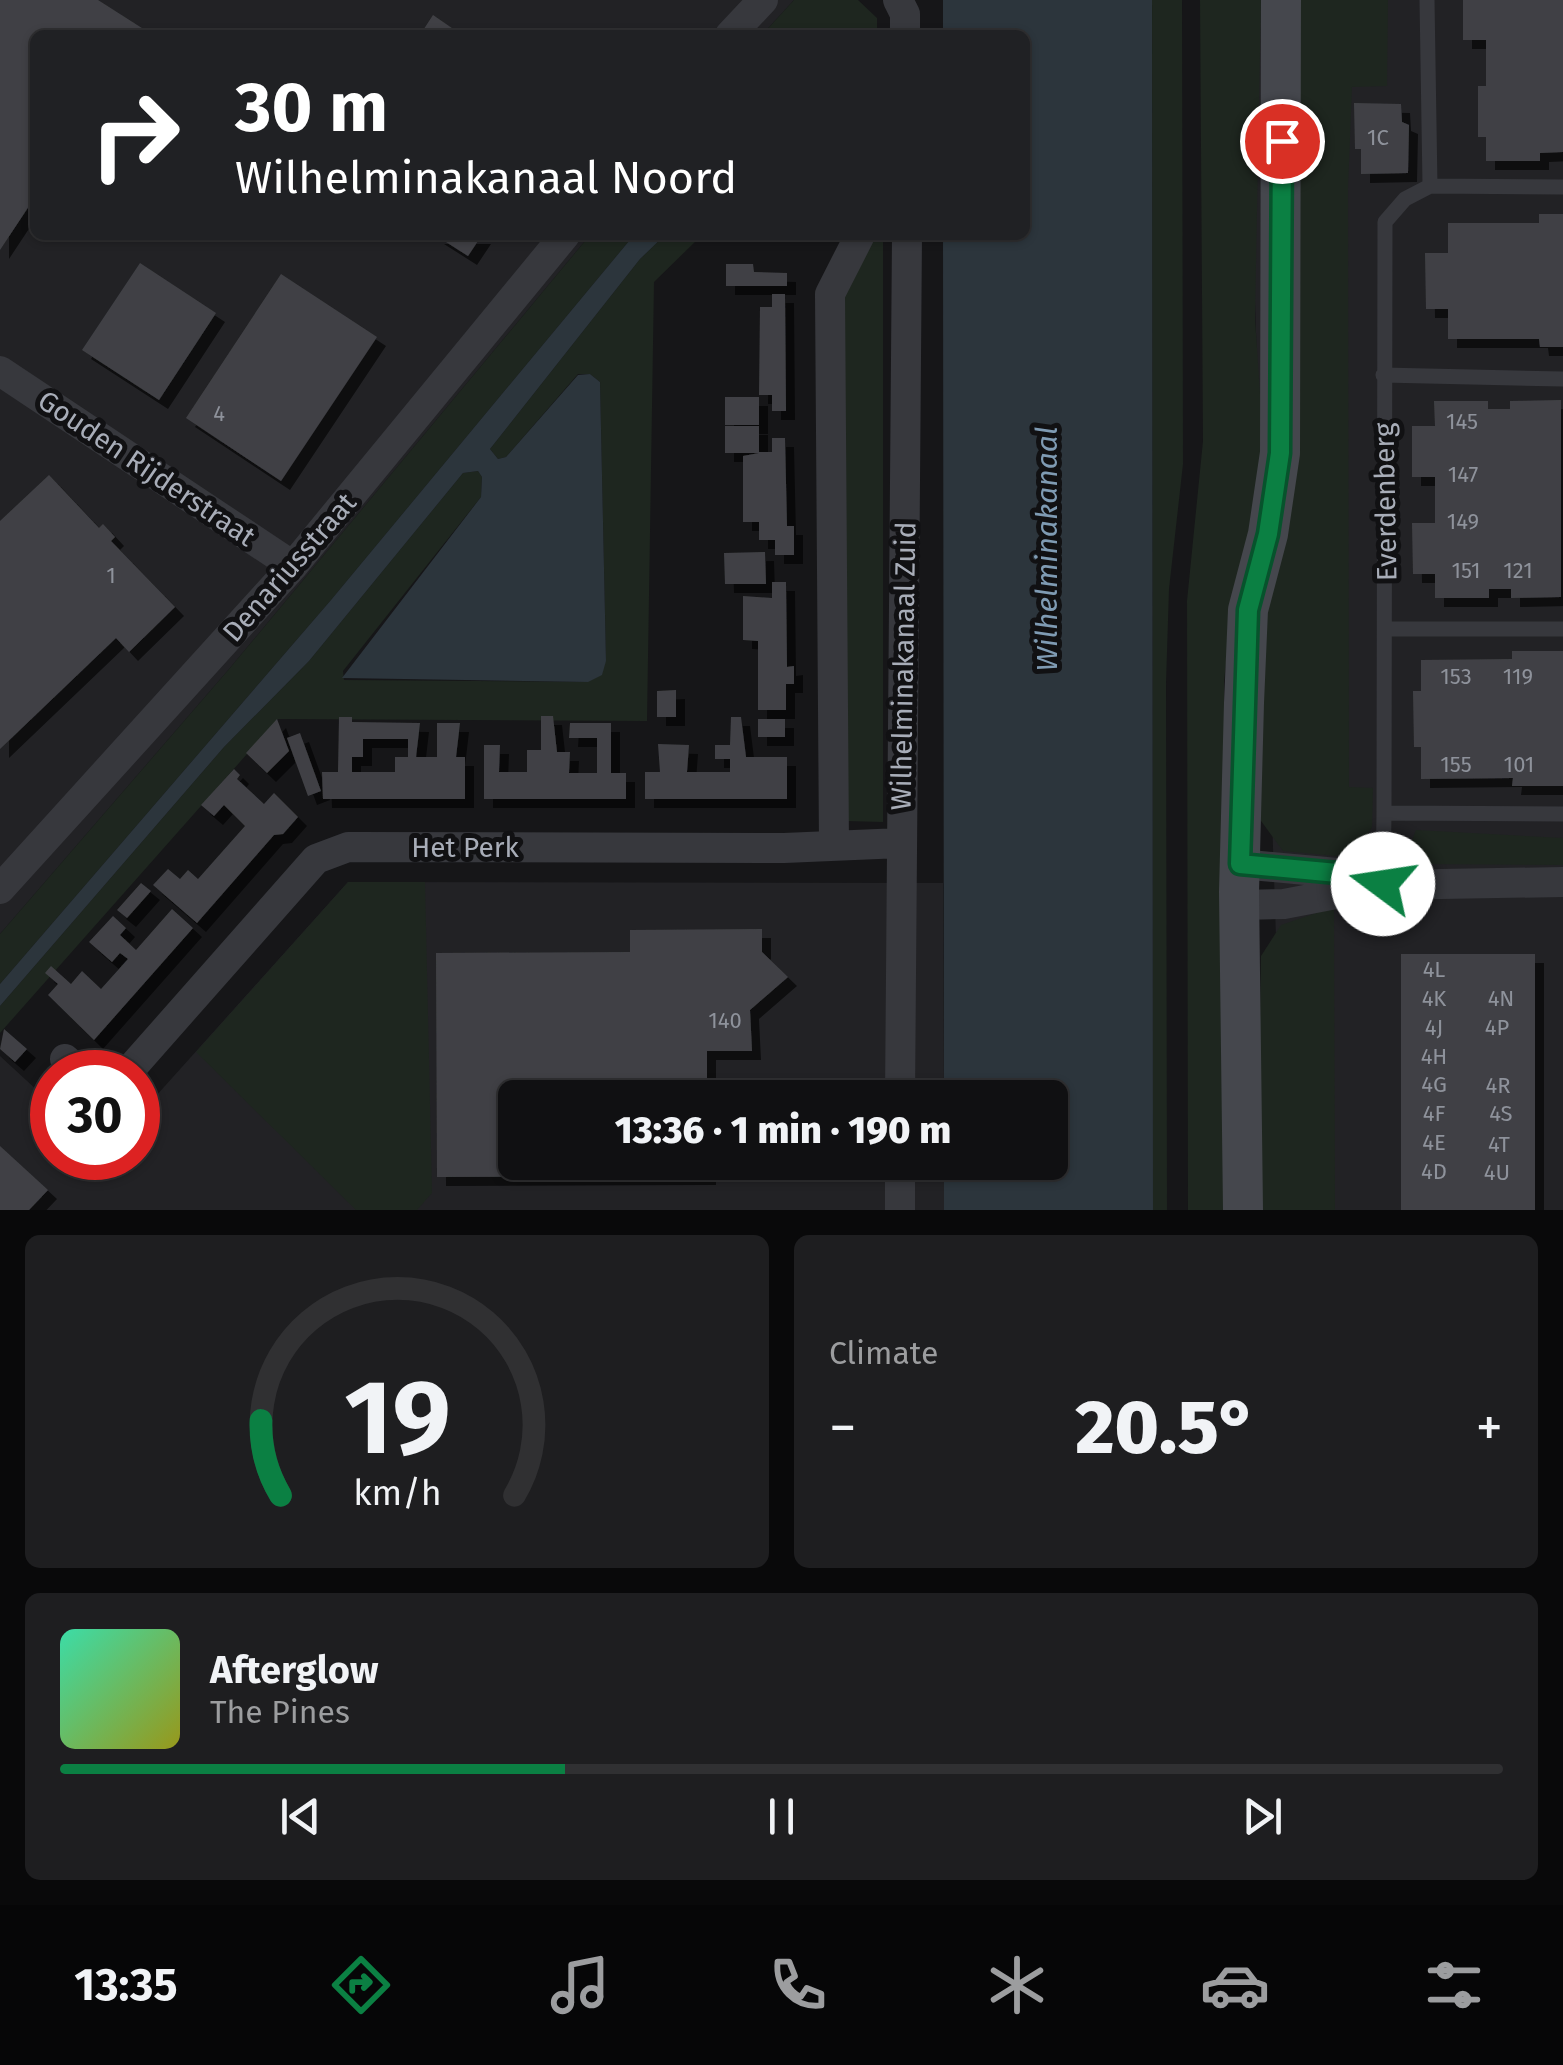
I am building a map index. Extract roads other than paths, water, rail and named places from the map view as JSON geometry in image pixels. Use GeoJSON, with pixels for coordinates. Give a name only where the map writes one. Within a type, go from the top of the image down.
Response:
{"type":"FeatureCollection","features":[{"type":"Feature","properties":{"kind":"street"},"geometry":{"type":"LineString","coordinates":[[735,30],[764,0]]}},
{"type":"Feature","properties":{"kind":"street"},"geometry":{"type":"LineString","coordinates":[[898,0],[905,14],[905,30]]}},
{"type":"Feature","properties":{"kind":"street"},"geometry":{"type":"LineString","coordinates":[[1243,1210],[1240,864],[1248,610],[1268,534],[1280,453],[1281,0]]}},
{"type":"Feature","properties":{"kind":"street","name":"Denariusstraat"},"geometry":{"type":"LineString","coordinates":[[0,889],[293,566],[561,240]]}},
{"type":"Feature","properties":{"kind":"street"},"geometry":{"type":"LineString","coordinates":[[834,846],[830,294],[857,240]]}},
{"type":"Feature","properties":{"kind":"street","name":"Wilhelminakanaal Zuid"},"geometry":{"type":"LineString","coordinates":[[900,1080],[907,240]]}},
{"type":"Feature","properties":{"kind":"street","name":"Gouden Rijderstraat"},"geometry":{"type":"LineString","coordinates":[[0,371],[293,566]]}},
{"type":"Feature","properties":{"kind":"street","name":"Het Perk"},"geometry":{"type":"LineString","coordinates":[[147,1050],[316,858],[348,847],[901,843]]}},
{"type":"Feature","properties":{"kind":"street"},"geometry":{"type":"LineString","coordinates":[[1240,864],[1348,874],[1383,884]]}},
{"type":"Feature","properties":{"kind":"street"},"geometry":{"type":"LineString","coordinates":[[1240,905],[1284,904],[1383,884],[1563,882]]}},
{"type":"Feature","properties":{"kind":"street"},"geometry":{"type":"LineString","coordinates":[[900,1180],[900,1210]]}},
{"type":"Feature","properties":{"kind":"lane"},"geometry":{"type":"LineString","coordinates":[[1426,0],[1430,186],[1563,187]]}},
{"type":"Feature","properties":{"kind":"lane","name":"Everdenberg"},"geometry":{"type":"LineString","coordinates":[[1383,884],[1385,222],[1404,199],[1430,186]]}},
{"type":"Feature","properties":{"kind":"lane"},"geometry":{"type":"LineString","coordinates":[[1383,374],[1563,378]]}},
{"type":"Feature","properties":{"kind":"lane"},"geometry":{"type":"LineString","coordinates":[[1386,629],[1563,629]]}},
{"type":"Feature","properties":{"kind":"lane"},"geometry":{"type":"LineString","coordinates":[[1384,813],[1563,814]]}},
{"type":"Feature","properties":{"kind":"water","name":"Wilhelminakanaal"},"geometry":{"type":"Polygon","coordinates":[[[943,0],[1152,0],[1153,1210],[944,1210],[944,1180],[1068,1180],[1068,1080],[944,1080],[943,240],[1030,240],[1030,30],[943,30],[943,0]]]}},
{"type":"Feature","properties":{"kind":"water"},"geometry":{"type":"Polygon","coordinates":[[[630,240],[660,240],[640,259],[490,449],[498,459],[506,457],[578,375],[590,374],[600,382],[606,661],[602,675],[588,682],[342,678],[481,497],[482,477],[478,471],[463,473],[309,661],[224,747],[0,1006],[0,984],[331,600],[630,240]]]}}]}
